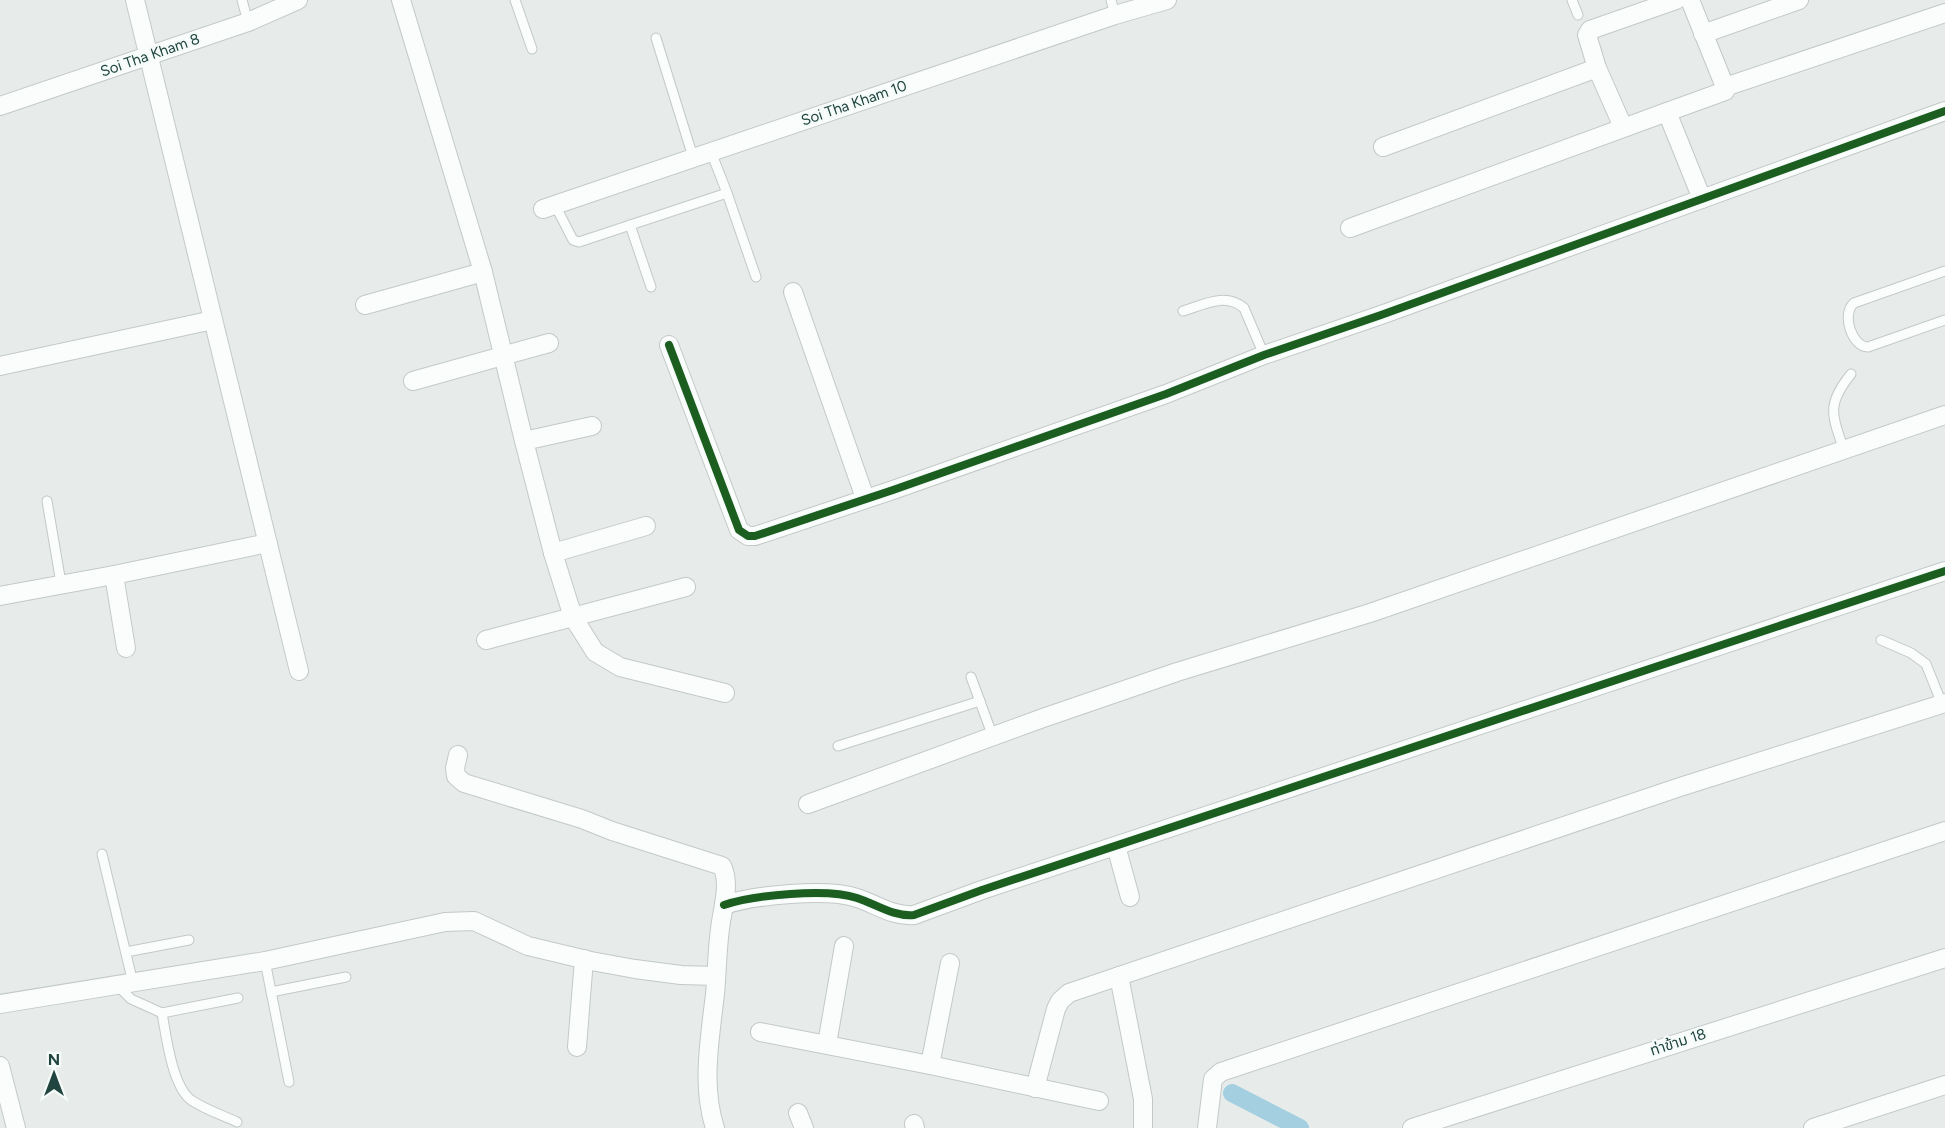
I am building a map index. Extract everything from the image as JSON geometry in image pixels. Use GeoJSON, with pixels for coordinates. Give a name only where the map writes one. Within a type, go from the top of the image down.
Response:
{"type":"FeatureCollection","features":[{"type":"Feature","properties":{"kind":"street"},"geometry":{"type":"LineString","coordinates":[[135,0],[299,671]]}},
{"type":"Feature","properties":{"kind":"street","name":"Soi Tha Kham 8"},"geometry":{"type":"LineString","coordinates":[[0,106],[248,22],[298,0]]}},
{"type":"Feature","properties":{"kind":"street"},"geometry":{"type":"LineString","coordinates":[[401,0],[483,272],[524,441],[573,617],[595,652],[612,663],[620,667],[725,693]]}},
{"type":"Feature","properties":{"kind":"street","name":"Soi Tha Kham 10"},"geometry":{"type":"LineString","coordinates":[[549,207],[711,152],[1113,7],[1167,0]]}},
{"type":"Feature","properties":{"kind":"street"},"geometry":{"type":"LineString","coordinates":[[1623,127],[1597,68],[1587,35],[1590,30],[1676,0]]}},
{"type":"Feature","properties":{"kind":"street"},"geometry":{"type":"LineString","coordinates":[[1350,228],[1725,91],[1690,0]]}},
{"type":"Feature","properties":{"kind":"street"},"geometry":{"type":"LineString","coordinates":[[1703,34],[1799,0]]}},
{"type":"Feature","properties":{"kind":"street"},"geometry":{"type":"LineString","coordinates":[[1725,87],[1945,12]]}},
{"type":"Feature","properties":{"kind":"street"},"geometry":{"type":"LineString","coordinates":[[1383,147],[1597,68]]}},
{"type":"Feature","properties":{"kind":"street"},"geometry":{"type":"LineString","coordinates":[[669,345],[739,530],[741,533],[755,536],[1166,394],[1264,355],[1381,315],[1945,111]]}},
{"type":"Feature","properties":{"kind":"street"},"geometry":{"type":"LineString","coordinates":[[1667,112],[1702,199]]}},
{"type":"Feature","properties":{"kind":"street"},"geometry":{"type":"LineString","coordinates":[[365,305],[483,272]]}},
{"type":"Feature","properties":{"kind":"street"},"geometry":{"type":"LineString","coordinates":[[793,292],[866,498]]}},
{"type":"Feature","properties":{"kind":"street"},"geometry":{"type":"LineString","coordinates":[[0,366],[213,320]]}},
{"type":"Feature","properties":{"kind":"street"},"geometry":{"type":"LineString","coordinates":[[413,381],[549,344]]}},
{"type":"Feature","properties":{"kind":"street"},"geometry":{"type":"LineString","coordinates":[[808,804],[1178,672],[1370,613],[1945,415]]}},
{"type":"Feature","properties":{"kind":"street"},"geometry":{"type":"LineString","coordinates":[[524,441],[592,426]]}},
{"type":"Feature","properties":{"kind":"street"},"geometry":{"type":"LineString","coordinates":[[554,553],[645,526]]}},
{"type":"Feature","properties":{"kind":"street"},"geometry":{"type":"LineString","coordinates":[[0,596],[268,543]]}},
{"type":"Feature","properties":{"kind":"street"},"geometry":{"type":"LineString","coordinates":[[724,905],[750,899],[807,894],[841,895],[856,897],[904,916],[914,915],[982,890],[1945,571]]}},
{"type":"Feature","properties":{"kind":"street"},"geometry":{"type":"LineString","coordinates":[[114,575],[126,648]]}},
{"type":"Feature","properties":{"kind":"street"},"geometry":{"type":"LineString","coordinates":[[486,640],[686,587]]}},
{"type":"Feature","properties":{"kind":"street"},"geometry":{"type":"LineString","coordinates":[[1035,1088],[1056,1009],[1060,1000],[1069,993],[1680,787],[1944,704]]}},
{"type":"Feature","properties":{"kind":"street"},"geometry":{"type":"LineString","coordinates":[[458,755],[456,776],[464,783],[582,819],[612,831],[722,866],[726,875],[724,905],[719,932],[708,1062],[708,1098],[715,1128]]}},
{"type":"Feature","properties":{"kind":"street"},"geometry":{"type":"LineString","coordinates":[[1207,1128],[1212,1079],[1221,1072],[1945,831]]}},
{"type":"Feature","properties":{"kind":"street"},"geometry":{"type":"LineString","coordinates":[[1116,846],[1130,897]]}},
{"type":"Feature","properties":{"kind":"street"},"geometry":{"type":"LineString","coordinates":[[0,1004],[265,961],[445,922],[462,921],[474,921],[528,946],[584,959],[681,975],[716,976]]}},
{"type":"Feature","properties":{"kind":"street"},"geometry":{"type":"LineString","coordinates":[[827,1044],[844,946]]}},
{"type":"Feature","properties":{"kind":"street","name":"ท่าข้าม 18"},"geometry":{"type":"LineString","coordinates":[[1412,1128],[1945,958]]}},
{"type":"Feature","properties":{"kind":"street"},"geometry":{"type":"LineString","coordinates":[[577,1047],[584,959]]}},
{"type":"Feature","properties":{"kind":"street"},"geometry":{"type":"LineString","coordinates":[[930,1065],[950,963]]}},
{"type":"Feature","properties":{"kind":"street"},"geometry":{"type":"LineString","coordinates":[[1119,976],[1143,1099],[1143,1128]]}},
{"type":"Feature","properties":{"kind":"street"},"geometry":{"type":"LineString","coordinates":[[760,1032],[1099,1101]]}},
{"type":"Feature","properties":{"kind":"street"},"geometry":{"type":"LineString","coordinates":[[0,1066],[16,1128]]}},
{"type":"Feature","properties":{"kind":"street"},"geometry":{"type":"LineString","coordinates":[[1813,1128],[1945,1085]]}},
{"type":"Feature","properties":{"kind":"lane"},"geometry":{"type":"LineString","coordinates":[[242,0],[248,22]]}},
{"type":"Feature","properties":{"kind":"lane"},"geometry":{"type":"LineString","coordinates":[[515,0],[532,49]]}},
{"type":"Feature","properties":{"kind":"lane"},"geometry":{"type":"LineString","coordinates":[[1572,0],[1578,15]]}},
{"type":"Feature","properties":{"kind":"lane"},"geometry":{"type":"LineString","coordinates":[[656,38],[693,157]]}},
{"type":"Feature","properties":{"kind":"lane"},"geometry":{"type":"LineString","coordinates":[[711,152],[756,277]]}},
{"type":"Feature","properties":{"kind":"lane"},"geometry":{"type":"LineString","coordinates":[[549,207],[573,240],[579,242],[727,193]]}},
{"type":"Feature","properties":{"kind":"lane"},"geometry":{"type":"LineString","coordinates":[[630,225],[651,287]]}},
{"type":"Feature","properties":{"kind":"lane"},"geometry":{"type":"LineString","coordinates":[[1945,271],[1854,303],[1847,315],[1856,343],[1861,347],[1868,347],[1945,320]]}},
{"type":"Feature","properties":{"kind":"lane"},"geometry":{"type":"LineString","coordinates":[[1183,311],[1219,299],[1231,300],[1240,304],[1244,308],[1264,355]]}},
{"type":"Feature","properties":{"kind":"lane"},"geometry":{"type":"LineString","coordinates":[[1844,450],[1833,416],[1835,399],[1851,374]]}},
{"type":"Feature","properties":{"kind":"lane"},"geometry":{"type":"LineString","coordinates":[[47,501],[61,583]]}},
{"type":"Feature","properties":{"kind":"lane"},"geometry":{"type":"LineString","coordinates":[[1881,640],[1911,653],[1926,664],[1944,704]]}},
{"type":"Feature","properties":{"kind":"lane"},"geometry":{"type":"LineString","coordinates":[[971,677],[993,737]]}},
{"type":"Feature","properties":{"kind":"lane"},"geometry":{"type":"LineString","coordinates":[[838,746],[980,700]]}},
{"type":"Feature","properties":{"kind":"lane"},"geometry":{"type":"LineString","coordinates":[[102,854],[126,952],[125,984],[131,999],[162,1012],[238,998]]}},
{"type":"Feature","properties":{"kind":"lane"},"geometry":{"type":"LineString","coordinates":[[126,952],[189,940]]}},
{"type":"Feature","properties":{"kind":"lane"},"geometry":{"type":"LineString","coordinates":[[265,961],[290,1082]]}},
{"type":"Feature","properties":{"kind":"lane"},"geometry":{"type":"LineString","coordinates":[[271,992],[346,977]]}},
{"type":"Feature","properties":{"kind":"lane"},"geometry":{"type":"LineString","coordinates":[[162,1012],[174,1069],[189,1099],[237,1122]]}},
{"type":"Feature","properties":{"kind":"waterway"},"geometry":{"type":"LineString","coordinates":[[1232,1093],[1300,1128]]}},
{"type":"Feature","properties":{"kind":"cycle path"},"geometry":{"type":"LineString","coordinates":[[669,345],[739,530],[748,536],[755,536],[1166,394],[1264,355],[1381,315],[1945,111]]}},
{"type":"Feature","properties":{"kind":"cycle path"},"geometry":{"type":"LineString","coordinates":[[724,905],[753,898],[828,893],[857,898],[899,914],[914,915],[982,890],[1945,571]]}}]}
